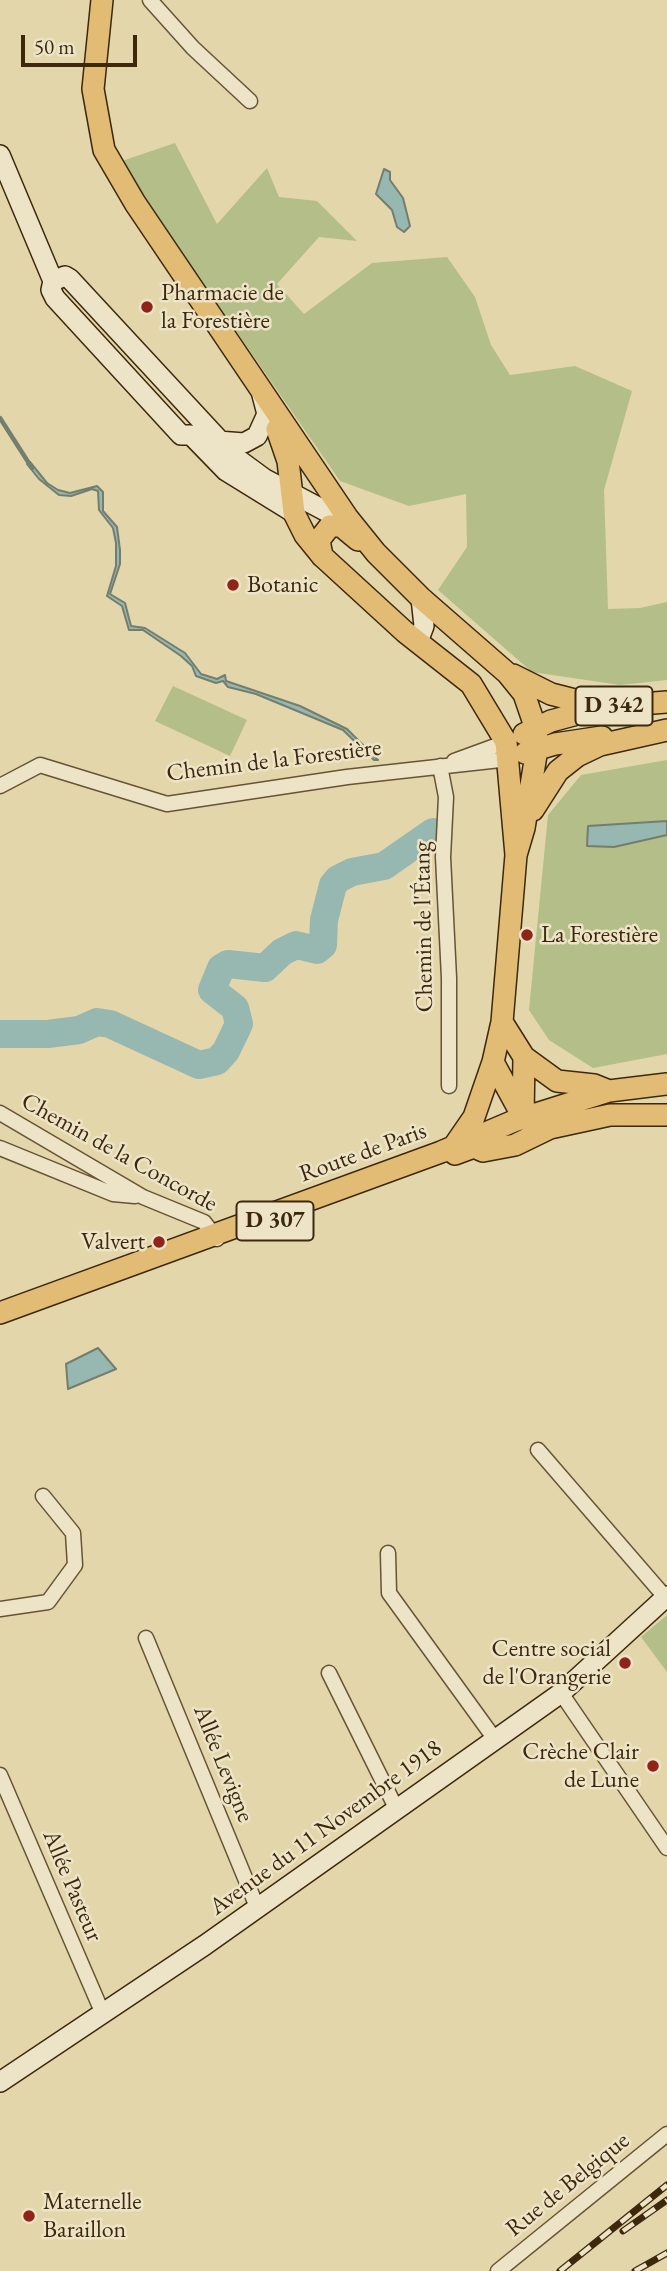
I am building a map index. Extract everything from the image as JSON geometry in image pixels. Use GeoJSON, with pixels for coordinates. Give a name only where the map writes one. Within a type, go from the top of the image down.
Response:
{"type":"FeatureCollection","features":[{"type":"Feature","properties":{"kind":"main road"},"geometry":{"type":"LineString","coordinates":[[102,0],[93,89],[104,150],[262,395],[334,493],[347,517],[376,553],[421,598],[507,673],[524,694],[536,739],[524,828],[516,855]]}},
{"type":"Feature","properties":{"kind":"main road"},"geometry":{"type":"LineString","coordinates":[[0,155],[33,234],[59,279],[246,467],[333,516],[401,584],[421,598],[424,626],[421,634],[411,637]]}},
{"type":"Feature","properties":{"kind":"main road"},"geometry":{"type":"LineString","coordinates":[[59,279],[52,294],[55,298],[180,435],[191,435],[232,475],[263,497],[285,505],[294,513]]}},
{"type":"Feature","properties":{"kind":"main road"},"geometry":{"type":"LineString","coordinates":[[218,441],[244,443],[257,436],[267,414],[262,395]]}},
{"type":"Feature","properties":{"kind":"main road"},"geometry":{"type":"LineString","coordinates":[[262,395],[284,444],[294,513],[301,530],[322,556],[411,637],[471,684],[508,750],[516,855],[502,1022],[494,1062],[464,1147]]}},
{"type":"Feature","properties":{"kind":"main road"},"geometry":{"type":"LineString","coordinates":[[191,435],[198,422],[194,415]]}},
{"type":"Feature","properties":{"kind":"main road"},"geometry":{"type":"LineString","coordinates":[[322,556],[318,540],[327,527],[335,525],[350,531]]}},
{"type":"Feature","properties":{"kind":"main road"},"geometry":{"type":"LineString","coordinates":[[507,673],[561,697],[603,707]]}},
{"type":"Feature","properties":{"kind":"main road","name":"D 342"},"geometry":{"type":"LineString","coordinates":[[536,739],[561,717],[603,707],[667,702]]}},
{"type":"Feature","properties":{"kind":"main road"},"geometry":{"type":"LineString","coordinates":[[524,828],[558,771],[577,757],[600,745],[667,729]]}},
{"type":"Feature","properties":{"kind":"main road","name":"D 342"},"geometry":{"type":"LineString","coordinates":[[536,739],[667,729]]}},
{"type":"Feature","properties":{"kind":"main road","name":"Chemin de la Forestière"},"geometry":{"type":"LineString","coordinates":[[508,750],[536,739]]}},
{"type":"Feature","properties":{"kind":"main road"},"geometry":{"type":"LineString","coordinates":[[502,1022],[524,1057],[557,1080],[594,1085],[608,1091]]}},
{"type":"Feature","properties":{"kind":"main road"},"geometry":{"type":"LineString","coordinates":[[523,1118],[524,1057]]}},
{"type":"Feature","properties":{"kind":"main road"},"geometry":{"type":"LineString","coordinates":[[494,1062],[523,1118],[550,1128]]}},
{"type":"Feature","properties":{"kind":"main road"},"geometry":{"type":"LineString","coordinates":[[464,1147],[507,1137],[523,1118],[608,1091],[667,1084]]}},
{"type":"Feature","properties":{"kind":"main road","name":"Route de Paris"},"geometry":{"type":"LineString","coordinates":[[0,1322],[464,1147],[483,1151],[515,1144],[550,1128],[610,1115],[667,1115]]}},
{"type":"Feature","properties":{"kind":"main road","name":"Route de Paris"},"geometry":{"type":"LineString","coordinates":[[0,1312],[217,1238]]}},
{"type":"Feature","properties":{"kind":"main road","name":"Avenue du 11 Novembre 1918"},"geometry":{"type":"LineString","coordinates":[[0,2082],[103,2014],[561,1693],[666,1596]]}},
{"type":"Feature","properties":{"kind":"street"},"geometry":{"type":"LineString","coordinates":[[150,0],[193,48],[250,101]]}},
{"type":"Feature","properties":{"kind":"street","name":"Chemin de la Forestière"},"geometry":{"type":"LineString","coordinates":[[0,786],[40,765],[167,804],[440,766],[508,750]]}},
{"type":"Feature","properties":{"kind":"street","name":"Chemin de l'Étang"},"geometry":{"type":"LineString","coordinates":[[440,766],[446,797],[443,857],[449,978],[449,1086]]}},
{"type":"Feature","properties":{"kind":"street","name":"Chemin de la Concorde"},"geometry":{"type":"LineString","coordinates":[[0,1113],[143,1197],[204,1222],[217,1238]]}},
{"type":"Feature","properties":{"kind":"street"},"geometry":{"type":"LineString","coordinates":[[0,1148],[113,1194],[143,1197]]}},
{"type":"Feature","properties":{"kind":"street"},"geometry":{"type":"LineString","coordinates":[[538,1450],[666,1596]]}},
{"type":"Feature","properties":{"kind":"street"},"geometry":{"type":"LineString","coordinates":[[0,1609],[48,1602],[75,1565],[73,1533],[43,1496]]}},
{"type":"Feature","properties":{"kind":"street"},"geometry":{"type":"LineString","coordinates":[[388,1553],[389,1593],[494,1738]]}},
{"type":"Feature","properties":{"kind":"street","name":"Allée Levigne"},"geometry":{"type":"LineString","coordinates":[[146,1638],[257,1907]]}},
{"type":"Feature","properties":{"kind":"street"},"geometry":{"type":"LineString","coordinates":[[329,1673],[396,1808]]}},
{"type":"Feature","properties":{"kind":"street"},"geometry":{"type":"LineString","coordinates":[[561,1693],[667,1847]]}},
{"type":"Feature","properties":{"kind":"street","name":"Allée Pasteur"},"geometry":{"type":"LineString","coordinates":[[0,1775],[103,2014]]}},
{"type":"Feature","properties":{"kind":"street","name":"Rue de Belgique"},"geometry":{"type":"LineString","coordinates":[[498,2271],[667,2134]]}},
{"type":"Feature","properties":{"kind":"green space"},"geometry":{"type":"Polygon","coordinates":[[[175,143],[217,224],[267,168],[279,197],[317,201],[357,241],[319,237],[277,284],[304,314],[372,263],[447,257],[475,297],[491,345],[510,375],[575,366],[632,391],[604,490],[608,609],[640,608],[667,602],[667,680],[620,685],[532,672],[438,590],[467,547],[466,494],[409,506],[340,481],[119,162],[175,143]]]}},
{"type":"Feature","properties":{"kind":"green space"},"geometry":{"type":"Polygon","coordinates":[[[173,686],[247,720],[230,756],[155,721],[173,686]]]}},
{"type":"Feature","properties":{"kind":"green space"},"geometry":{"type":"Polygon","coordinates":[[[667,760],[667,1054],[593,1068],[549,1040],[529,1010],[548,815],[581,775],[667,760]]]}},
{"type":"Feature","properties":{"kind":"green space"},"geometry":{"type":"Polygon","coordinates":[[[667,1615],[667,1672],[641,1637],[667,1615]]]}},
{"type":"Feature","properties":{"kind":"water"},"geometry":{"type":"Polygon","coordinates":[[[384,169],[390,172],[390,180],[403,198],[410,226],[404,232],[397,227],[392,210],[376,194],[384,169]]]}},
{"type":"Feature","properties":{"kind":"water"},"geometry":{"type":"Polygon","coordinates":[[[30,462],[47,483],[58,490],[70,493],[97,486],[103,492],[103,511],[117,527],[120,550],[120,564],[110,594],[125,603],[131,626],[145,628],[185,653],[201,674],[217,679],[225,675],[226,681],[300,706],[347,729],[378,760],[374,760],[343,730],[256,694],[228,687],[223,681],[216,683],[196,676],[192,666],[181,656],[143,630],[129,630],[122,606],[107,596],[116,566],[116,543],[113,528],[99,510],[98,491],[92,489],[71,496],[59,495],[39,479],[27,464],[30,462]]]}},
{"type":"Feature","properties":{"kind":"water"},"geometry":{"type":"Polygon","coordinates":[[[667,821],[667,835],[614,847],[587,846],[588,826],[667,821]]]}},
{"type":"Feature","properties":{"kind":"water"},"geometry":{"type":"Polygon","coordinates":[[[98,1348],[116,1369],[68,1389],[66,1364],[98,1348]]]}},
{"type":"Feature","properties":{"kind":"waterway"},"geometry":{"type":"LineString","coordinates":[[0,418],[32,468]]}},
{"type":"Feature","properties":{"kind":"waterway"},"geometry":{"type":"LineString","coordinates":[[0,1034],[48,1034],[79,1030],[97,1022],[110,1024],[199,1065],[217,1061],[226,1051],[239,1024],[235,1008],[212,990],[221,968],[228,964],[265,968],[282,952],[296,945],[317,950],[323,945],[324,920],[333,885],[338,879],[352,872],[384,866],[433,832]]}},
{"type":"Feature","properties":{"kind":"railway"},"geometry":{"type":"LineString","coordinates":[[560,2271],[667,2185]]}},
{"type":"Feature","properties":{"kind":"railway"},"geometry":{"type":"LineString","coordinates":[[623,2231],[667,2200]]}},
{"type":"Feature","properties":{"kind":"railway"},"geometry":{"type":"LineString","coordinates":[[635,2271],[667,2253]]}},
{"type":"Feature","properties":{"kind":"place","name":"Pharmacie de la Forestière"},"geometry":{"type":"Point","coordinates":[147,307]}},
{"type":"Feature","properties":{"kind":"place","name":"Botanic"},"geometry":{"type":"Point","coordinates":[233,585]}},
{"type":"Feature","properties":{"kind":"place","name":"La Forestière"},"geometry":{"type":"Point","coordinates":[527,935]}},
{"type":"Feature","properties":{"kind":"place","name":"Valvert"},"geometry":{"type":"Point","coordinates":[159,1242]}},
{"type":"Feature","properties":{"kind":"place","name":"Centre social de l'Orangerie"},"geometry":{"type":"Point","coordinates":[625,1663]}},
{"type":"Feature","properties":{"kind":"place","name":"Crèche Clair de Lune"},"geometry":{"type":"Point","coordinates":[653,1766]}},
{"type":"Feature","properties":{"kind":"place","name":"Maternelle Baraillon"},"geometry":{"type":"Point","coordinates":[29,2216]}}]}
